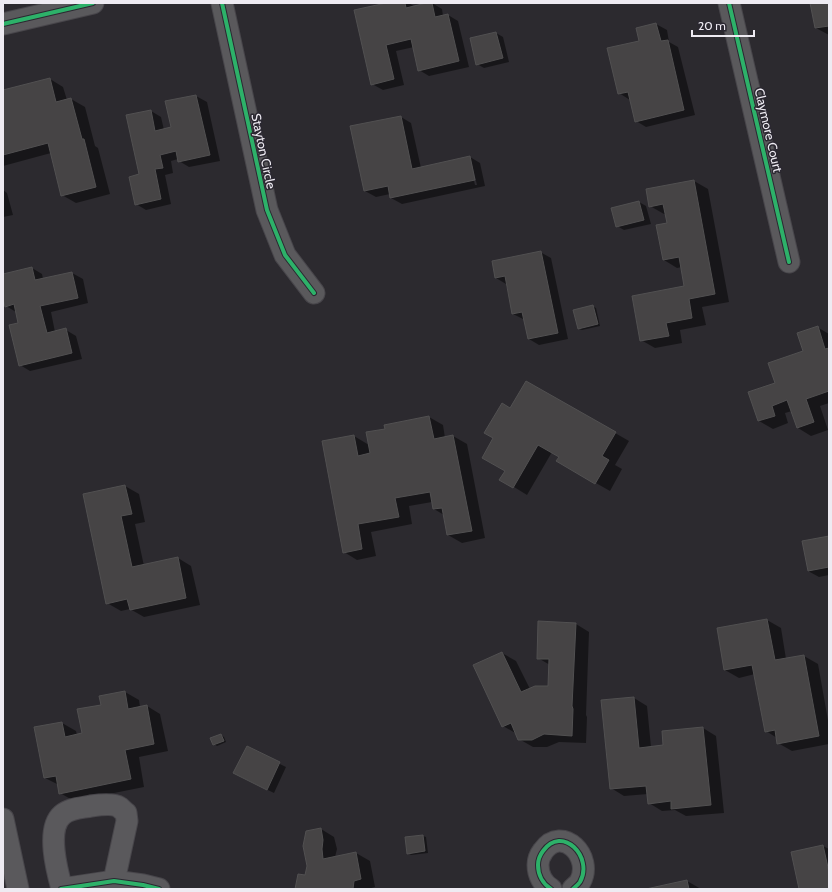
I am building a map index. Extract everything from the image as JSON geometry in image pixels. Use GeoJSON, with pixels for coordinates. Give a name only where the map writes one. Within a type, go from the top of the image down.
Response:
{"type":"FeatureCollection","features":[{"type":"Feature","properties":{"kind":"street"},"geometry":{"type":"LineString","coordinates":[[3,24],[93,3]]}},
{"type":"Feature","properties":{"kind":"street","name":"Stayton Circle"},"geometry":{"type":"LineString","coordinates":[[222,3],[266,210],[285,255],[314,293]]}},
{"type":"Feature","properties":{"kind":"street","name":"Claymore Court"},"geometry":{"type":"LineString","coordinates":[[730,3],[790,262]]}},
{"type":"Feature","properties":{"kind":"street"},"geometry":{"type":"LineString","coordinates":[[114,881],[127,821],[126,813],[117,806],[100,805],[75,808],[62,815],[55,826],[53,845],[61,889],[114,881],[159,889]]}},
{"type":"Feature","properties":{"kind":"street"},"geometry":{"type":"LineString","coordinates":[[3,819],[18,889]]}},
{"type":"Feature","properties":{"kind":"street"},"geometry":{"type":"LineString","coordinates":[[551,889],[543,882],[539,874],[538,864],[540,854],[546,847],[554,842],[563,841],[572,845],[579,853],[583,863],[583,874],[579,883],[573,889]]}},
{"type":"Feature","properties":{"kind":"building"},"geometry":{"type":"Polygon","coordinates":[[[386,3],[405,3],[406,8],[432,3],[435,17],[448,14],[459,61],[418,71],[411,39],[386,45],[394,79],[371,85],[354,10],[386,3]]]}},
{"type":"Feature","properties":{"kind":"building"},"geometry":{"type":"Polygon","coordinates":[[[810,3],[829,3],[829,26],[815,28],[810,3]]]}},
{"type":"Feature","properties":{"kind":"building"},"geometry":{"type":"Polygon","coordinates":[[[656,23],[661,41],[668,40],[684,110],[635,122],[628,92],[618,94],[607,48],[639,41],[636,28],[656,23]]]}},
{"type":"Feature","properties":{"kind":"building"},"geometry":{"type":"Polygon","coordinates":[[[496,32],[503,58],[476,65],[470,38],[496,32]]]}},
{"type":"Feature","properties":{"kind":"building"},"geometry":{"type":"Polygon","coordinates":[[[50,78],[56,102],[71,98],[82,139],[84,139],[96,187],[61,196],[48,143],[3,155],[3,90],[50,78]]]}},
{"type":"Feature","properties":{"kind":"building"},"geometry":{"type":"Polygon","coordinates":[[[196,95],[210,155],[178,162],[176,151],[160,155],[163,168],[155,169],[161,199],[135,205],[129,177],[139,174],[126,115],[151,110],[155,131],[171,127],[165,101],[196,95]]]}},
{"type":"Feature","properties":{"kind":"building"},"geometry":{"type":"Polygon","coordinates":[[[401,116],[412,169],[470,156],[475,180],[390,198],[388,186],[364,191],[350,126],[401,116]]]}},
{"type":"Feature","properties":{"kind":"building"},"geometry":{"type":"Polygon","coordinates":[[[694,180],[715,294],[689,299],[692,318],[666,323],[669,336],[640,341],[632,296],[684,286],[679,257],[663,260],[656,225],[667,223],[663,204],[649,207],[646,189],[694,180]]]}},
{"type":"Feature","properties":{"kind":"building"},"geometry":{"type":"Polygon","coordinates":[[[639,201],[644,220],[616,227],[611,208],[639,201]]]}},
{"type":"Feature","properties":{"kind":"building"},"geometry":{"type":"Polygon","coordinates":[[[541,251],[558,333],[528,339],[522,312],[512,314],[505,276],[495,278],[492,261],[541,251]]]}},
{"type":"Feature","properties":{"kind":"building"},"geometry":{"type":"Polygon","coordinates":[[[32,267],[35,280],[72,272],[78,298],[40,306],[47,333],[66,328],[72,353],[19,366],[9,325],[18,323],[14,304],[5,307],[3,299],[3,274],[32,267]]]}},
{"type":"Feature","properties":{"kind":"building"},"geometry":{"type":"Polygon","coordinates":[[[593,305],[598,324],[578,329],[573,310],[593,305]]]}},
{"type":"Feature","properties":{"kind":"building"},"geometry":{"type":"Polygon","coordinates":[[[818,326],[825,349],[829,348],[829,391],[806,399],[814,422],[797,428],[787,400],[772,406],[775,416],[758,421],[748,392],[775,383],[768,363],[803,351],[797,333],[818,326]]]}},
{"type":"Feature","properties":{"kind":"building"},"geometry":{"type":"Polygon","coordinates":[[[526,381],[616,432],[602,456],[609,460],[595,484],[556,461],[559,457],[538,445],[513,488],[499,480],[505,471],[482,458],[493,438],[484,433],[502,403],[510,408],[526,381]]]}},
{"type":"Feature","properties":{"kind":"building"},"geometry":{"type":"Polygon","coordinates":[[[429,416],[434,439],[453,435],[472,531],[447,535],[442,508],[433,509],[430,492],[395,498],[399,517],[358,524],[362,549],[343,553],[322,441],[354,435],[358,456],[370,453],[366,432],[385,429],[384,425],[429,416]]]}},
{"type":"Feature","properties":{"kind":"building"},"geometry":{"type":"Polygon","coordinates":[[[125,485],[132,514],[121,516],[132,567],[178,557],[186,598],[130,610],[127,599],[106,604],[83,494],[125,485]]]}},
{"type":"Feature","properties":{"kind":"building"},"geometry":{"type":"Polygon","coordinates":[[[829,536],[829,567],[808,571],[802,541],[829,536]]]}},
{"type":"Feature","properties":{"kind":"building"},"geometry":{"type":"Polygon","coordinates":[[[767,619],[775,660],[804,655],[819,736],[777,744],[775,730],[765,732],[752,665],[724,670],[717,628],[767,619]]]}},
{"type":"Feature","properties":{"kind":"building"},"geometry":{"type":"Polygon","coordinates":[[[538,621],[576,623],[572,736],[544,734],[532,740],[518,740],[511,723],[502,727],[473,665],[502,652],[521,692],[535,686],[548,686],[549,659],[537,659],[538,621]]]}},
{"type":"Feature","properties":{"kind":"building"},"geometry":{"type":"Polygon","coordinates":[[[125,691],[128,709],[147,705],[154,744],[125,750],[131,779],[59,794],[56,776],[44,778],[34,727],[62,722],[65,737],[82,733],[77,709],[101,705],[99,696],[125,691]]]}},
{"type":"Feature","properties":{"kind":"building"},"geometry":{"type":"Polygon","coordinates":[[[634,697],[639,748],[663,745],[662,731],[703,727],[711,805],[671,809],[671,801],[648,804],[646,786],[610,789],[601,700],[634,697]]]}},
{"type":"Feature","properties":{"kind":"building"},"geometry":{"type":"Polygon","coordinates":[[[221,734],[224,741],[213,745],[210,738],[221,734]]]}},
{"type":"Feature","properties":{"kind":"building"},"geometry":{"type":"Polygon","coordinates":[[[247,746],[280,762],[267,790],[233,773],[247,746]]]}},
{"type":"Feature","properties":{"kind":"building"},"geometry":{"type":"Polygon","coordinates":[[[321,828],[323,840],[323,859],[356,852],[361,879],[354,881],[353,889],[295,889],[298,874],[305,875],[307,866],[303,846],[306,831],[321,828]]]}},
{"type":"Feature","properties":{"kind":"building"},"geometry":{"type":"Polygon","coordinates":[[[423,835],[425,851],[407,854],[405,837],[423,835]]]}},
{"type":"Feature","properties":{"kind":"building"},"geometry":{"type":"Polygon","coordinates":[[[823,845],[829,872],[829,889],[799,889],[791,852],[823,845]]]}},
{"type":"Feature","properties":{"kind":"building"},"geometry":{"type":"Polygon","coordinates":[[[687,880],[689,889],[646,889],[687,880]]]}},
{"type":"Feature","properties":{"kind":"cycle path"},"geometry":{"type":"LineString","coordinates":[[3,24],[93,3]]}},
{"type":"Feature","properties":{"kind":"cycle path"},"geometry":{"type":"LineString","coordinates":[[222,3],[267,210],[285,255],[314,293]]}},
{"type":"Feature","properties":{"kind":"cycle path"},"geometry":{"type":"LineString","coordinates":[[729,3],[789,262]]}},
{"type":"Feature","properties":{"kind":"cycle path"},"geometry":{"type":"LineString","coordinates":[[551,889],[546,885],[540,876],[538,861],[543,851],[551,844],[559,841],[567,842],[574,847],[583,863],[583,872],[580,882],[573,889]]}},
{"type":"Feature","properties":{"kind":"cycle path"},"geometry":{"type":"LineString","coordinates":[[61,889],[114,881],[159,889]]}}]}
